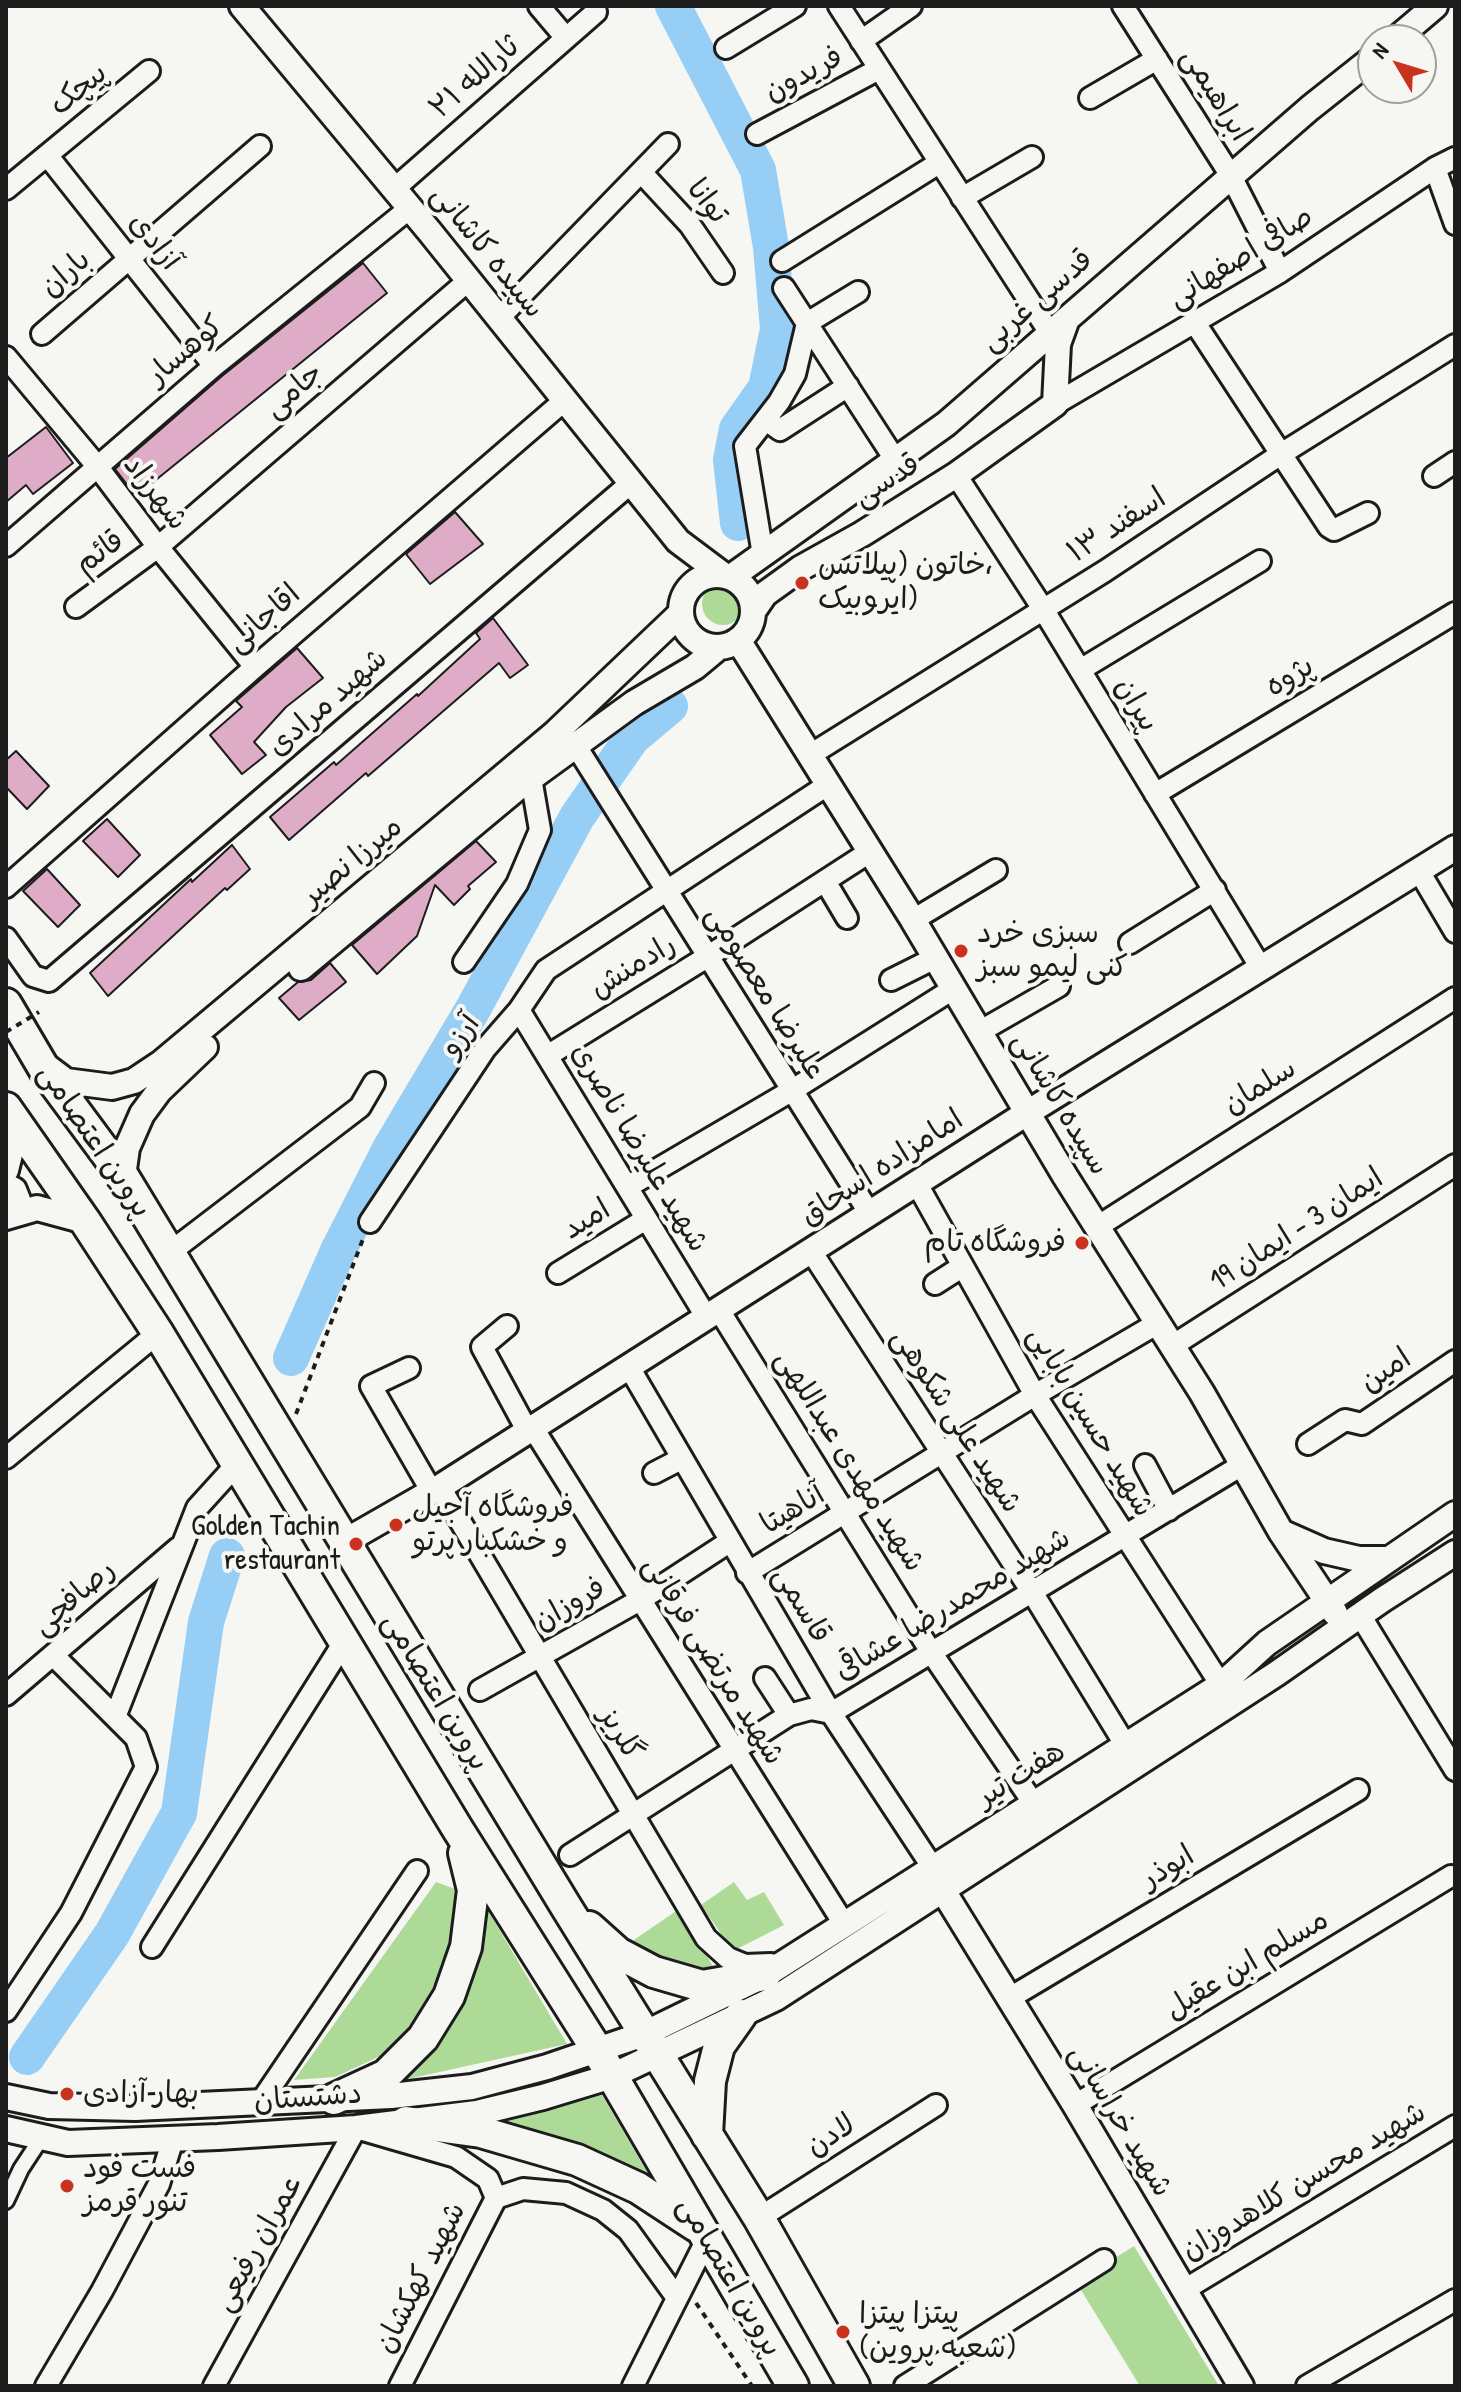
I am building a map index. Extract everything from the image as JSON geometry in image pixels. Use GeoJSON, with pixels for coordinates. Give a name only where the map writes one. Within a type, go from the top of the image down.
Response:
{"type":"FeatureCollection","features":[{"type":"Feature","properties":{"kind":"main road","name":"پروین اعتصامی"},"geometry":{"type":"LineString","coordinates":[[6,1004],[39,1060],[123,1176],[565,1905],[759,2218],[854,2386]]}},
{"type":"Feature","properties":{"kind":"main road","name":"پروین اعتصامی"},"geometry":{"type":"LineString","coordinates":[[8,1112],[85,1221],[158,1333],[457,1828],[604,2063],[793,2386]]}},
{"type":"Feature","properties":{"kind":"main road"},"geometry":{"type":"LineString","coordinates":[[334,2099],[386,2075],[423,2038],[449,1996],[466,1947],[473,1890],[457,1828]]}},
{"type":"Feature","properties":{"kind":"main road"},"geometry":{"type":"LineString","coordinates":[[565,1905],[618,1953],[654,1972],[702,1986],[780,1975]]}},
{"type":"Feature","properties":{"kind":"main road"},"geometry":{"type":"LineString","coordinates":[[707,2135],[710,2081],[719,2046],[741,2015]]}},
{"type":"Feature","properties":{"kind":"main road"},"geometry":{"type":"LineString","coordinates":[[406,2122],[481,2132],[577,2160],[638,2188],[704,2234]]}},
{"type":"Feature","properties":{"kind":"street"},"geometry":{"type":"LineString","coordinates":[[539,6],[566,38]]}},
{"type":"Feature","properties":{"kind":"street"},"geometry":{"type":"LineString","coordinates":[[726,48],[795,6]]}},
{"type":"Feature","properties":{"kind":"street"},"geometry":{"type":"LineString","coordinates":[[839,6],[1050,333]]}},
{"type":"Feature","properties":{"kind":"street"},"geometry":{"type":"LineString","coordinates":[[861,41],[911,6]]}},
{"type":"Feature","properties":{"kind":"street"},"geometry":{"type":"LineString","coordinates":[[1414,24],[1435,6]]}},
{"type":"Feature","properties":{"kind":"street","name":"ابراهیمی"},"geometry":{"type":"LineString","coordinates":[[1128,8],[1231,176],[1280,272]]}},
{"type":"Feature","properties":{"kind":"street","name":"سپیده کاشانی"},"geometry":{"type":"LineString","coordinates":[[252,10],[678,541],[727,576]]}},
{"type":"Feature","properties":{"kind":"street","name":"ثارالله ۲۱"},"geometry":{"type":"LineString","coordinates":[[394,189],[596,12]]}},
{"type":"Feature","properties":{"kind":"street"},"geometry":{"type":"LineString","coordinates":[[1090,98],[1157,59]]}},
{"type":"Feature","properties":{"kind":"street","name":"فریدون"},"geometry":{"type":"LineString","coordinates":[[757,134],[879,69]]}},
{"type":"Feature","properties":{"kind":"street","name":"پیچک"},"geometry":{"type":"LineString","coordinates":[[6,189],[149,71]]}},
{"type":"Feature","properties":{"kind":"street","name":"قدسی غربی"},"geometry":{"type":"LineString","coordinates":[[727,576],[763,555],[946,424],[1231,176],[1357,71]]}},
{"type":"Feature","properties":{"kind":"street"},"geometry":{"type":"LineString","coordinates":[[499,318],[668,144]]}},
{"type":"Feature","properties":{"kind":"street","name":"باران"},"geometry":{"type":"LineString","coordinates":[[42,334],[260,146]]}},
{"type":"Feature","properties":{"kind":"street","name":"آزادی"},"geometry":{"type":"LineString","coordinates":[[47,155],[214,366]]}},
{"type":"Feature","properties":{"kind":"street"},"geometry":{"type":"LineString","coordinates":[[962,198],[1032,157]]}},
{"type":"Feature","properties":{"kind":"street","name":"صافی اصفهانی"},"geometry":{"type":"LineString","coordinates":[[1055,404],[1280,272],[1435,168],[1455,158]]}},
{"type":"Feature","properties":{"kind":"street"},"geometry":{"type":"LineString","coordinates":[[782,261],[939,163]]}},
{"type":"Feature","properties":{"kind":"street"},"geometry":{"type":"LineString","coordinates":[[1435,168],[1455,224]]}},
{"type":"Feature","properties":{"kind":"street","name":"توانا"},"geometry":{"type":"LineString","coordinates":[[641,172],[690,225],[723,273]]}},
{"type":"Feature","properties":{"kind":"street","name":"کوهسار"},"geometry":{"type":"LineString","coordinates":[[6,546],[214,366],[410,208]]}},
{"type":"Feature","properties":{"kind":"street","name":"جامی"},"geometry":{"type":"LineString","coordinates":[[158,547],[469,280]]}},
{"type":"Feature","properties":{"kind":"street"},"geometry":{"type":"LineString","coordinates":[[784,288],[896,461]]}},
{"type":"Feature","properties":{"kind":"street"},"geometry":{"type":"LineString","coordinates":[[763,555],[745,446],[766,420],[795,374],[807,323],[858,292]]}},
{"type":"Feature","properties":{"kind":"street"},"geometry":{"type":"LineString","coordinates":[[1055,404],[1058,344],[1068,316]]}},
{"type":"Feature","properties":{"kind":"street"},"geometry":{"type":"LineString","coordinates":[[1195,323],[1329,527],[1334,530],[1368,513]]}},
{"type":"Feature","properties":{"kind":"street","name":"اسفند ۱۳"},"geometry":{"type":"LineString","coordinates":[[810,755],[1455,345]]}},
{"type":"Feature","properties":{"kind":"street","name":"شهرزاد"},"geometry":{"type":"LineString","coordinates":[[6,357],[97,466],[255,667]]}},
{"type":"Feature","properties":{"kind":"street"},"geometry":{"type":"LineString","coordinates":[[766,420],[780,430],[848,386]]}},
{"type":"Feature","properties":{"kind":"street","name":"اقاجانی"},"geometry":{"type":"LineString","coordinates":[[6,887],[565,400]]}},
{"type":"Feature","properties":{"kind":"street","name":"قدسی"},"geometry":{"type":"LineString","coordinates":[[754,610],[765,594],[801,568],[956,475],[1055,404]]}},
{"type":"Feature","properties":{"kind":"street"},"geometry":{"type":"LineString","coordinates":[[1434,476],[1455,462]]}},
{"type":"Feature","properties":{"kind":"street","name":"پیران"},"geometry":{"type":"LineString","coordinates":[[956,475],[1043,609],[1261,968]]}},
{"type":"Feature","properties":{"kind":"street","name":"شهید مرادی"},"geometry":{"type":"LineString","coordinates":[[6,938],[33,976],[49,981],[631,483]]}},
{"type":"Feature","properties":{"kind":"street"},"geometry":{"type":"LineString","coordinates":[[678,541],[682,604],[684,627],[693,639],[705,646],[729,644],[747,632],[754,610],[747,590],[727,576],[704,576],[696,581],[682,604]]}},
{"type":"Feature","properties":{"kind":"street","name":"قائم"},"geometry":{"type":"LineString","coordinates":[[76,607],[158,547]]}},
{"type":"Feature","properties":{"kind":"street"},"geometry":{"type":"LineString","coordinates":[[1080,670],[1260,561]]}},
{"type":"Feature","properties":{"kind":"street","name":"میرزا نصیر"},"geometry":{"type":"LineString","coordinates":[[39,1060],[66,1081],[112,1087],[167,1070],[198,1053],[531,778],[563,746],[682,604]]}},
{"type":"Feature","properties":{"kind":"street","name":"پژوه"},"geometry":{"type":"LineString","coordinates":[[1155,794],[1455,613]]}},
{"type":"Feature","properties":{"kind":"street","name":"سپیده کاشانی"},"geometry":{"type":"LineString","coordinates":[[729,644],[810,755],[871,851],[1027,1113],[1172,1346],[1281,1532],[1327,1601],[1352,1621]]}},
{"type":"Feature","properties":{"kind":"street","name":"میرزا نصیر"},"geometry":{"type":"LineString","coordinates":[[123,1176],[127,1148],[134,1129],[159,1091],[167,1070],[563,746],[729,644]]}},
{"type":"Feature","properties":{"kind":"street","name":"علیرضا معصومی"},"geometry":{"type":"LineString","coordinates":[[563,746],[611,804],[870,1214]]}},
{"type":"Feature","properties":{"kind":"street"},"geometry":{"type":"LineString","coordinates":[[464,962],[517,884],[540,830],[531,778]]}},
{"type":"Feature","properties":{"kind":"street","name":"آرزو"},"geometry":{"type":"LineString","coordinates":[[370,1222],[485,1049],[519,1010],[546,970],[829,784]]}},
{"type":"Feature","properties":{"kind":"street","name":"امامزاده اسحاق"},"geometry":{"type":"LineString","coordinates":[[344,1542],[436,1490],[1027,1113],[1455,848]]}},
{"type":"Feature","properties":{"kind":"street","name":"رادمنش"},"geometry":{"type":"LineString","coordinates":[[547,1056],[871,851]]}},
{"type":"Feature","properties":{"kind":"street"},"geometry":{"type":"LineString","coordinates":[[913,920],[996,870]]}},
{"type":"Feature","properties":{"kind":"street"},"geometry":{"type":"LineString","coordinates":[[1419,871],[1455,932]]}},
{"type":"Feature","properties":{"kind":"street"},"geometry":{"type":"LineString","coordinates":[[825,881],[847,918]]}},
{"type":"Feature","properties":{"kind":"street"},"geometry":{"type":"LineString","coordinates":[[1130,943],[1215,890]]}},
{"type":"Feature","properties":{"kind":"street"},"geometry":{"type":"LineString","coordinates":[[891,980],[935,958]]}},
{"type":"Feature","properties":{"kind":"street"},"geometry":{"type":"LineString","coordinates":[[979,1032],[1059,986]]}},
{"type":"Feature","properties":{"kind":"street"},"geometry":{"type":"LineString","coordinates":[[627,1187],[791,1091],[953,989]]}},
{"type":"Feature","properties":{"kind":"street","name":"سلمان"},"geometry":{"type":"LineString","coordinates":[[1097,1227],[1455,998]]}},
{"type":"Feature","properties":{"kind":"street","name":"شهید علیرضا ناصری"},"geometry":{"type":"LineString","coordinates":[[519,1010],[646,1219],[713,1314]]}},
{"type":"Feature","properties":{"kind":"street"},"geometry":{"type":"LineString","coordinates":[[169,1253],[360,1107],[374,1083]]}},
{"type":"Feature","properties":{"kind":"street"},"geometry":{"type":"LineString","coordinates":[[6,1170],[11,1150],[8,1112]]}},
{"type":"Feature","properties":{"kind":"street","name":"ایمان 3 - ایمان 19"},"geometry":{"type":"LineString","coordinates":[[1172,1346],[1453,1170]]}},
{"type":"Feature","properties":{"kind":"street","name":"شهید حسین بابایی"},"geometry":{"type":"LineString","coordinates":[[917,1184],[1035,1395],[1221,1685]]}},
{"type":"Feature","properties":{"kind":"street"},"geometry":{"type":"LineString","coordinates":[[6,1186],[14,1190],[18,1200],[17,1206],[8,1215]]}},
{"type":"Feature","properties":{"kind":"street"},"geometry":{"type":"LineString","coordinates":[[8,1215],[37,1208],[85,1221]]}},
{"type":"Feature","properties":{"kind":"street","name":"امید"},"geometry":{"type":"LineString","coordinates":[[558,1273],[646,1219]]}},
{"type":"Feature","properties":{"kind":"street","name":"شهید علی شکوهی"},"geometry":{"type":"LineString","coordinates":[[811,1251],[1032,1592],[1126,1746]]}},
{"type":"Feature","properties":{"kind":"street"},"geometry":{"type":"LineString","coordinates":[[935,1284],[963,1266]]}},
{"type":"Feature","properties":{"kind":"street","name":"شهید مهدی عبداللهی"},"geometry":{"type":"LineString","coordinates":[[713,1314],[845,1513],[931,1652],[1034,1804]]}},
{"type":"Feature","properties":{"kind":"street","name":"آناهیتا"},"geometry":{"type":"LineString","coordinates":[[747,1573],[1035,1395],[1158,1323]]}},
{"type":"Feature","properties":{"kind":"street","name":"شهید مرتضی فرقانی"},"geometry":{"type":"LineString","coordinates":[[507,1326],[482,1347],[530,1430],[844,1924]]}},
{"type":"Feature","properties":{"kind":"street"},"geometry":{"type":"LineString","coordinates":[[6,1458],[158,1333]]}},
{"type":"Feature","properties":{"kind":"street","name":"امین"},"geometry":{"type":"LineString","coordinates":[[1308,1444],[1345,1420],[1362,1424],[1455,1361]]}},
{"type":"Feature","properties":{"kind":"street","name":"قاسمی"},"geometry":{"type":"LineString","coordinates":[[629,1367],[831,1713],[938,1879]]}},
{"type":"Feature","properties":{"kind":"street","name":"گلریز"},"geometry":{"type":"LineString","coordinates":[[409,1368],[371,1386],[539,1658],[706,1938],[728,1958],[780,1975]]}},
{"type":"Feature","properties":{"kind":"street"},"geometry":{"type":"LineString","coordinates":[[654,1473],[681,1459]]}},
{"type":"Feature","properties":{"kind":"street"},"geometry":{"type":"LineString","coordinates":[[115,1717],[197,1508],[236,1465]]}},
{"type":"Feature","properties":{"kind":"street"},"geometry":{"type":"LineString","coordinates":[[1145,1465],[1169,1510]]}},
{"type":"Feature","properties":{"kind":"street","name":"شهید محمدرضا عشاقی"},"geometry":{"type":"LineString","coordinates":[[570,1855],[789,1715],[811,1709],[831,1713],[1242,1465]]}},
{"type":"Feature","properties":{"kind":"street","name":"هفت تیر"},"geometry":{"type":"LineString","coordinates":[[604,2063],[741,2015],[780,1975],[844,1924],[938,1879],[1034,1804],[1221,1685],[1267,1643],[1455,1514]]}},
{"type":"Feature","properties":{"kind":"street"},"geometry":{"type":"LineString","coordinates":[[1281,1532],[1324,1551],[1359,1559],[1389,1559]]}},
{"type":"Feature","properties":{"kind":"street","name":"فروزان"},"geometry":{"type":"LineString","coordinates":[[480,1690],[640,1600],[729,1542]]}},
{"type":"Feature","properties":{"kind":"street","name":"رصافچی"},"geometry":{"type":"LineString","coordinates":[[6,1695],[181,1546]]}},
{"type":"Feature","properties":{"kind":"street","name":"هفت تیر"},"geometry":{"type":"LineString","coordinates":[[651,2044],[780,1975],[1276,1674],[1455,1553]]}},
{"type":"Feature","properties":{"kind":"street"},"geometry":{"type":"LineString","coordinates":[[1352,1621],[1455,1770]]}},
{"type":"Feature","properties":{"kind":"street"},"geometry":{"type":"LineString","coordinates":[[152,1947],[344,1642]]}},
{"type":"Feature","properties":{"kind":"street"},"geometry":{"type":"LineString","coordinates":[[6,2011],[71,1913],[146,1767],[136,1738],[53,1655]]}},
{"type":"Feature","properties":{"kind":"street"},"geometry":{"type":"LineString","coordinates":[[765,1678],[789,1715]]}},
{"type":"Feature","properties":{"kind":"street","name":"ابوذر"},"geometry":{"type":"LineString","coordinates":[[1008,1999],[1358,1790]]}},
{"type":"Feature","properties":{"kind":"street"},"geometry":{"type":"LineString","coordinates":[[260,2103],[417,1871]]}},
{"type":"Feature","properties":{"kind":"street","name":"مسلم ابن عقیل"},"geometry":{"type":"LineString","coordinates":[[1075,2105],[1451,1876]]}},
{"type":"Feature","properties":{"kind":"street","name":"شهید خراسانی"},"geometry":{"type":"LineString","coordinates":[[938,1879],[1241,2386]]}},
{"type":"Feature","properties":{"kind":"street","name":"دشتستان"},"geometry":{"type":"LineString","coordinates":[[6,2097],[49,2106],[135,2108],[334,2099],[459,2088],[547,2067],[604,2063]]}},
{"type":"Feature","properties":{"kind":"street","name":"دشتستان"},"geometry":{"type":"LineString","coordinates":[[6,2129],[68,2143],[356,2128],[460,2115],[543,2097],[604,2063]]}},
{"type":"Feature","properties":{"kind":"street"},"geometry":{"type":"LineString","coordinates":[[459,2088],[469,2097],[469,2106],[460,2115]]}},
{"type":"Feature","properties":{"kind":"street","name":"لادن"},"geometry":{"type":"LineString","coordinates":[[759,2218],[936,2105]]}},
{"type":"Feature","properties":{"kind":"street","name":"شهید محسن کلاهدوزان"},"geometry":{"type":"LineString","coordinates":[[1184,2290],[1455,2126]]}},
{"type":"Feature","properties":{"kind":"street"},"geometry":{"type":"LineString","coordinates":[[356,2128],[456,2157],[488,2179],[496,2198],[523,2189],[566,2193],[603,2210],[628,2230],[680,2291]]}},
{"type":"Feature","properties":{"kind":"street","name":"عمران رفیعی"},"geometry":{"type":"LineString","coordinates":[[214,2386],[356,2128]]}},
{"type":"Feature","properties":{"kind":"street"},"geometry":{"type":"LineString","coordinates":[[6,2201],[21,2169],[42,2137]]}},
{"type":"Feature","properties":{"kind":"street"},"geometry":{"type":"LineString","coordinates":[[46,2386],[102,2291],[159,2184],[173,2139]]}},
{"type":"Feature","properties":{"kind":"street","name":"شهید کهکشان"},"geometry":{"type":"LineString","coordinates":[[400,2386],[496,2198]]}},
{"type":"Feature","properties":{"kind":"street"},"geometry":{"type":"LineString","coordinates":[[633,2386],[704,2234]]}},
{"type":"Feature","properties":{"kind":"street"},"geometry":{"type":"LineString","coordinates":[[905,2386],[1104,2260]]}},
{"type":"Feature","properties":{"kind":"street"},"geometry":{"type":"LineString","coordinates":[[1307,2386],[1455,2300]]}},
{"type":"Feature","properties":{"kind":"path"},"geometry":{"type":"LineString","coordinates":[[6,1032],[39,1012]]}},
{"type":"Feature","properties":{"kind":"path"},"geometry":{"type":"LineString","coordinates":[[285,1444],[370,1222]]}},
{"type":"Feature","properties":{"kind":"path"},"geometry":{"type":"LineString","coordinates":[[680,2291],[752,2386]]}},
{"type":"Feature","properties":{"kind":"green space"},"geometry":{"type":"Polygon","coordinates":[[[723,583],[738,589],[744,604],[738,619],[723,625],[708,619],[702,604],[708,589],[723,583]]]}},
{"type":"Feature","properties":{"kind":"green space"},"geometry":{"type":"Polygon","coordinates":[[[436,1882],[458,1890],[457,1936],[436,1997],[389,2052],[335,2077],[294,2080],[436,1882]]]}},
{"type":"Feature","properties":{"kind":"green space"},"geometry":{"type":"Polygon","coordinates":[[[734,1882],[747,1900],[764,1892],[784,1925],[733,1951],[701,1905],[734,1882]]]}},
{"type":"Feature","properties":{"kind":"green space"},"geometry":{"type":"Polygon","coordinates":[[[487,1909],[567,2044],[403,2080],[423,2057],[462,1994],[483,1939],[487,1909]]]}},
{"type":"Feature","properties":{"kind":"green space"},"geometry":{"type":"Polygon","coordinates":[[[679,1909],[714,1968],[676,1966],[631,1942],[679,1909]]]}},
{"type":"Feature","properties":{"kind":"green space"},"geometry":{"type":"Polygon","coordinates":[[[599,2090],[655,2186],[624,2164],[510,2124],[486,2121],[599,2090]]]}},
{"type":"Feature","properties":{"kind":"green space"},"geometry":{"type":"Polygon","coordinates":[[[1134,2246],[1219,2386],[1140,2386],[1076,2282],[1134,2246]]]}},
{"type":"Feature","properties":{"kind":"building"},"geometry":{"type":"Polygon","coordinates":[[[363,263],[387,293],[136,496],[115,469],[222,376],[363,263]]]}},
{"type":"Feature","properties":{"kind":"building"},"geometry":{"type":"Polygon","coordinates":[[[46,427],[73,463],[33,494],[26,485],[6,502],[6,458],[46,427]]]}},
{"type":"Feature","properties":{"kind":"building"},"geometry":{"type":"Polygon","coordinates":[[[455,512],[483,544],[430,584],[406,554],[455,512]]]}},
{"type":"Feature","properties":{"kind":"building"},"geometry":{"type":"Polygon","coordinates":[[[493,618],[528,665],[510,678],[499,663],[289,840],[270,817],[418,696],[480,639],[476,633],[493,618]]]}},
{"type":"Feature","properties":{"kind":"building"},"geometry":{"type":"Polygon","coordinates":[[[297,648],[323,678],[286,707],[254,742],[266,755],[242,774],[210,735],[242,707],[236,701],[297,648]]]}},
{"type":"Feature","properties":{"kind":"building"},"geometry":{"type":"Polygon","coordinates":[[[16,751],[49,786],[27,809],[6,787],[6,760],[16,751]]]}},
{"type":"Feature","properties":{"kind":"building"},"geometry":{"type":"Polygon","coordinates":[[[107,819],[140,855],[118,877],[83,841],[107,819]]]}},
{"type":"Feature","properties":{"kind":"building"},"geometry":{"type":"Polygon","coordinates":[[[476,841],[496,862],[468,886],[470,889],[454,905],[435,885],[417,936],[377,974],[352,945],[476,841]]]}},
{"type":"Feature","properties":{"kind":"building"},"geometry":{"type":"Polygon","coordinates":[[[232,845],[250,869],[227,890],[225,888],[108,996],[90,973],[232,845]]]}},
{"type":"Feature","properties":{"kind":"building"},"geometry":{"type":"Polygon","coordinates":[[[47,869],[80,905],[58,927],[23,891],[47,869]]]}},
{"type":"Feature","properties":{"kind":"building"},"geometry":{"type":"Polygon","coordinates":[[[330,963],[346,982],[299,1020],[279,998],[298,982],[311,980],[330,963]]]}},
{"type":"Feature","properties":{"kind":"waterway"},"geometry":{"type":"LineString","coordinates":[[673,6],[758,170],[771,247],[778,329],[766,388],[737,429],[731,460],[738,523]]}},
{"type":"Feature","properties":{"kind":"waterway"},"geometry":{"type":"LineString","coordinates":[[291,1358],[338,1251],[390,1149],[473,1009],[577,817],[632,738],[670,706]]}},
{"type":"Feature","properties":{"kind":"waterway"},"geometry":{"type":"LineString","coordinates":[[27,2057],[112,1934],[179,1813],[206,1622],[227,1556]]}},
{"type":"Feature","properties":{"kind":"place","name":"خاتون (پیلاتس، ایروبیک)"},"geometry":{"type":"Point","coordinates":[802,583]}},
{"type":"Feature","properties":{"kind":"place","name":"سبزی خرد کنی لیمو سبز"},"geometry":{"type":"Point","coordinates":[961,951]}},
{"type":"Feature","properties":{"kind":"place","name":"فروشگاه تام"},"geometry":{"type":"Point","coordinates":[1082,1243]}},
{"type":"Feature","properties":{"kind":"place","name":"فروشگاه آجیل و خشکبار پرتو"},"geometry":{"type":"Point","coordinates":[396,1525]}},
{"type":"Feature","properties":{"kind":"place","name":"Golden Tachin restaurant"},"geometry":{"type":"Point","coordinates":[356,1544]}},
{"type":"Feature","properties":{"kind":"place","name":"بهار آزادی"},"geometry":{"type":"Point","coordinates":[67,2094]}},
{"type":"Feature","properties":{"kind":"place","name":"فست فود تنور قرمز"},"geometry":{"type":"Point","coordinates":[67,2186]}},
{"type":"Feature","properties":{"kind":"place","name":"پیتزا پیتزا (شعبه پروین)"},"geometry":{"type":"Point","coordinates":[843,2332]}}]}
